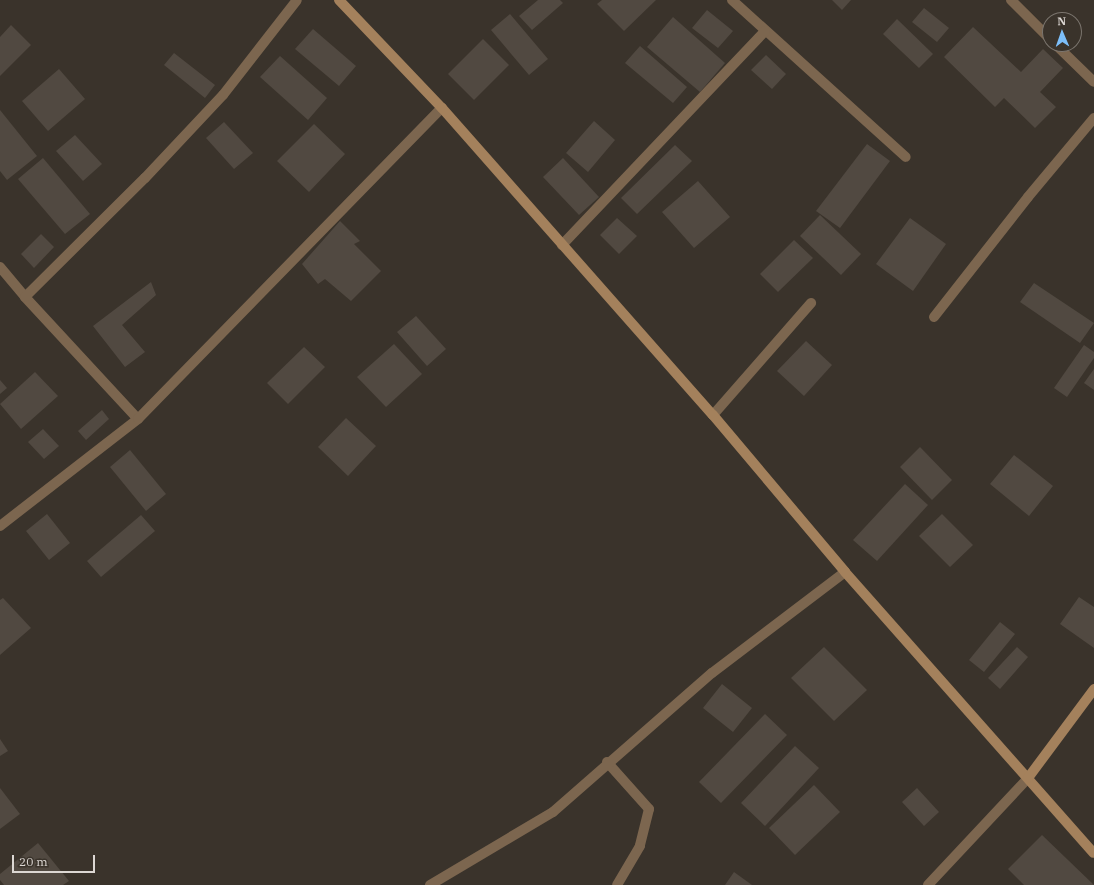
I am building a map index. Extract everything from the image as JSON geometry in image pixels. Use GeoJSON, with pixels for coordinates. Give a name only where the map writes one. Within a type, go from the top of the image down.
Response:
{"type":"FeatureCollection","features":[{"type":"Feature","properties":{"kind":"street"},"geometry":{"type":"LineString","coordinates":[[24,297],[144,178],[223,95],[297,0]]}},
{"type":"Feature","properties":{"kind":"street"},"geometry":{"type":"LineString","coordinates":[[339,0],[442,108],[562,246],[713,415],[845,572],[1094,853]]}},
{"type":"Feature","properties":{"kind":"street"},"geometry":{"type":"LineString","coordinates":[[732,0],[906,157]]}},
{"type":"Feature","properties":{"kind":"street"},"geometry":{"type":"LineString","coordinates":[[1011,0],[1042,31]]}},
{"type":"Feature","properties":{"kind":"street"},"geometry":{"type":"LineString","coordinates":[[562,246],[765,31]]}},
{"type":"Feature","properties":{"kind":"street"},"geometry":{"type":"LineString","coordinates":[[1063,52],[1094,82]]}},
{"type":"Feature","properties":{"kind":"street"},"geometry":{"type":"LineString","coordinates":[[0,526],[138,419],[442,108]]}},
{"type":"Feature","properties":{"kind":"street"},"geometry":{"type":"LineString","coordinates":[[934,317],[1028,197],[1094,118]]}},
{"type":"Feature","properties":{"kind":"street"},"geometry":{"type":"LineString","coordinates":[[0,267],[24,297],[138,419]]}},
{"type":"Feature","properties":{"kind":"street"},"geometry":{"type":"LineString","coordinates":[[713,415],[810,303]]}},
{"type":"Feature","properties":{"kind":"street"},"geometry":{"type":"LineString","coordinates":[[430,885],[553,812],[607,762],[712,673],[845,572]]}},
{"type":"Feature","properties":{"kind":"street"},"geometry":{"type":"LineString","coordinates":[[928,885],[1028,778],[1094,689]]}},
{"type":"Feature","properties":{"kind":"street"},"geometry":{"type":"LineString","coordinates":[[607,762],[649,809],[640,846],[617,885]]}},
{"type":"Feature","properties":{"kind":"building"},"geometry":{"type":"Polygon","coordinates":[[[538,0],[560,0],[563,3],[532,30],[519,16],[538,0]]]}},
{"type":"Feature","properties":{"kind":"building"},"geometry":{"type":"Polygon","coordinates":[[[602,0],[656,0],[624,31],[597,4],[602,0]]]}},
{"type":"Feature","properties":{"kind":"building"},"geometry":{"type":"Polygon","coordinates":[[[832,0],[851,0],[842,10],[832,0]]]}},
{"type":"Feature","properties":{"kind":"building"},"geometry":{"type":"Polygon","coordinates":[[[924,8],[949,28],[937,42],[912,22],[924,8]]]}},
{"type":"Feature","properties":{"kind":"building"},"geometry":{"type":"Polygon","coordinates":[[[707,10],[733,31],[718,48],[692,28],[707,10]]]}},
{"type":"Feature","properties":{"kind":"building"},"geometry":{"type":"Polygon","coordinates":[[[510,14],[548,59],[529,75],[491,30],[510,14]]]}},
{"type":"Feature","properties":{"kind":"building"},"geometry":{"type":"Polygon","coordinates":[[[673,17],[725,63],[700,92],[647,47],[673,17]]]}},
{"type":"Feature","properties":{"kind":"building"},"geometry":{"type":"Polygon","coordinates":[[[897,19],[933,54],[919,68],[883,34],[897,19]]]}},
{"type":"Feature","properties":{"kind":"building"},"geometry":{"type":"Polygon","coordinates":[[[11,25],[31,45],[0,76],[0,37],[11,25]]]}},
{"type":"Feature","properties":{"kind":"building"},"geometry":{"type":"Polygon","coordinates":[[[973,27],[1021,72],[1042,50],[1042,52],[1046,52],[1063,68],[1040,92],[1056,107],[1035,128],[1004,98],[995,107],[944,57],[973,27]]]}},
{"type":"Feature","properties":{"kind":"building"},"geometry":{"type":"Polygon","coordinates":[[[313,29],[356,66],[339,86],[295,49],[313,29]]]}},
{"type":"Feature","properties":{"kind":"building"},"geometry":{"type":"Polygon","coordinates":[[[483,39],[509,65],[474,100],[448,74],[483,39]]]}},
{"type":"Feature","properties":{"kind":"building"},"geometry":{"type":"Polygon","coordinates":[[[640,46],[687,87],[673,103],[625,63],[640,46]]]}},
{"type":"Feature","properties":{"kind":"building"},"geometry":{"type":"Polygon","coordinates":[[[174,53],[215,85],[205,98],[164,65],[174,53]]]}},
{"type":"Feature","properties":{"kind":"building"},"geometry":{"type":"Polygon","coordinates":[[[766,55],[786,74],[772,89],[751,70],[766,55]]]}},
{"type":"Feature","properties":{"kind":"building"},"geometry":{"type":"Polygon","coordinates":[[[280,56],[327,98],[308,120],[260,77],[280,56]]]}},
{"type":"Feature","properties":{"kind":"building"},"geometry":{"type":"Polygon","coordinates":[[[59,69],[85,99],[48,131],[22,101],[59,69]]]}},
{"type":"Feature","properties":{"kind":"building"},"geometry":{"type":"Polygon","coordinates":[[[0,110],[37,156],[7,180],[0,171],[0,110]]]}},
{"type":"Feature","properties":{"kind":"building"},"geometry":{"type":"Polygon","coordinates":[[[594,121],[615,140],[588,172],[566,153],[594,121]]]}},
{"type":"Feature","properties":{"kind":"building"},"geometry":{"type":"Polygon","coordinates":[[[224,122],[253,153],[234,169],[206,138],[224,122]]]}},
{"type":"Feature","properties":{"kind":"building"},"geometry":{"type":"Polygon","coordinates":[[[314,124],[345,154],[309,192],[277,161],[314,124]]]}},
{"type":"Feature","properties":{"kind":"building"},"geometry":{"type":"Polygon","coordinates":[[[75,135],[102,164],[83,181],[56,151],[75,135]]]}},
{"type":"Feature","properties":{"kind":"building"},"geometry":{"type":"Polygon","coordinates":[[[867,144],[890,161],[840,228],[816,211],[867,144]]]}},
{"type":"Feature","properties":{"kind":"building"},"geometry":{"type":"Polygon","coordinates":[[[675,145],[692,161],[637,214],[621,198],[675,145]]]}},
{"type":"Feature","properties":{"kind":"building"},"geometry":{"type":"Polygon","coordinates":[[[43,158],[90,214],[65,234],[18,179],[43,158]]]}},
{"type":"Feature","properties":{"kind":"building"},"geometry":{"type":"Polygon","coordinates":[[[563,158],[599,197],[579,215],[543,177],[563,158]]]}},
{"type":"Feature","properties":{"kind":"building"},"geometry":{"type":"Polygon","coordinates":[[[698,181],[730,217],[694,248],[662,212],[698,181]]]}},
{"type":"Feature","properties":{"kind":"building"},"geometry":{"type":"Polygon","coordinates":[[[820,215],[861,254],[841,275],[800,236],[820,215]]]}},
{"type":"Feature","properties":{"kind":"building"},"geometry":{"type":"Polygon","coordinates":[[[617,218],[637,236],[619,254],[600,235],[617,218]]]}},
{"type":"Feature","properties":{"kind":"building"},"geometry":{"type":"Polygon","coordinates":[[[910,218],[946,244],[913,291],[876,264],[910,218]]]}},
{"type":"Feature","properties":{"kind":"building"},"geometry":{"type":"Polygon","coordinates":[[[340,221],[360,241],[354,244],[381,271],[351,301],[325,279],[318,284],[302,264],[340,221]]]}},
{"type":"Feature","properties":{"kind":"building"},"geometry":{"type":"Polygon","coordinates":[[[41,234],[54,247],[34,268],[21,254],[41,234]]]}},
{"type":"Feature","properties":{"kind":"building"},"geometry":{"type":"Polygon","coordinates":[[[794,240],[813,258],[778,292],[760,274],[794,240]]]}},
{"type":"Feature","properties":{"kind":"building"},"geometry":{"type":"Polygon","coordinates":[[[151,282],[156,295],[122,325],[145,352],[125,367],[93,326],[151,282]]]}},
{"type":"Feature","properties":{"kind":"building"},"geometry":{"type":"Polygon","coordinates":[[[1034,283],[1094,323],[1080,343],[1020,302],[1034,283]]]}},
{"type":"Feature","properties":{"kind":"building"},"geometry":{"type":"Polygon","coordinates":[[[416,316],[446,349],[427,366],[397,332],[416,316]]]}},
{"type":"Feature","properties":{"kind":"building"},"geometry":{"type":"Polygon","coordinates":[[[806,341],[832,365],[804,396],[777,371],[806,341]]]}},
{"type":"Feature","properties":{"kind":"building"},"geometry":{"type":"Polygon","coordinates":[[[394,344],[422,374],[386,407],[357,377],[394,344]]]}},
{"type":"Feature","properties":{"kind":"building"},"geometry":{"type":"Polygon","coordinates":[[[1084,345],[1094,352],[1094,358],[1067,397],[1054,388],[1084,345]]]}},
{"type":"Feature","properties":{"kind":"building"},"geometry":{"type":"Polygon","coordinates":[[[304,347],[325,367],[288,404],[267,383],[304,347]]]}},
{"type":"Feature","properties":{"kind":"building"},"geometry":{"type":"Polygon","coordinates":[[[1094,369],[1094,390],[1084,383],[1094,369]]]}},
{"type":"Feature","properties":{"kind":"building"},"geometry":{"type":"Polygon","coordinates":[[[35,372],[58,396],[21,429],[0,404],[35,372]]]}},
{"type":"Feature","properties":{"kind":"building"},"geometry":{"type":"Polygon","coordinates":[[[0,380],[7,388],[0,394],[0,380]]]}},
{"type":"Feature","properties":{"kind":"building"},"geometry":{"type":"Polygon","coordinates":[[[102,410],[109,419],[86,440],[78,431],[102,410]]]}},
{"type":"Feature","properties":{"kind":"building"},"geometry":{"type":"Polygon","coordinates":[[[346,418],[376,446],[348,476],[318,447],[346,418]]]}},
{"type":"Feature","properties":{"kind":"building"},"geometry":{"type":"Polygon","coordinates":[[[43,429],[59,446],[44,459],[28,442],[43,429]]]}},
{"type":"Feature","properties":{"kind":"building"},"geometry":{"type":"Polygon","coordinates":[[[920,447],[952,480],[932,500],[900,467],[920,447]]]}},
{"type":"Feature","properties":{"kind":"building"},"geometry":{"type":"Polygon","coordinates":[[[130,450],[166,494],[146,511],[110,467],[130,450]]]}},
{"type":"Feature","properties":{"kind":"building"},"geometry":{"type":"Polygon","coordinates":[[[1014,455],[1053,486],[1029,516],[990,484],[1014,455]]]}},
{"type":"Feature","properties":{"kind":"building"},"geometry":{"type":"Polygon","coordinates":[[[905,484],[928,505],[877,561],[853,540],[905,484]]]}},
{"type":"Feature","properties":{"kind":"building"},"geometry":{"type":"Polygon","coordinates":[[[47,514],[70,543],[49,560],[26,531],[47,514]]]}},
{"type":"Feature","properties":{"kind":"building"},"geometry":{"type":"Polygon","coordinates":[[[942,514],[973,545],[950,567],[919,536],[942,514]]]}},
{"type":"Feature","properties":{"kind":"building"},"geometry":{"type":"Polygon","coordinates":[[[141,515],[155,531],[101,577],[87,561],[141,515]]]}},
{"type":"Feature","properties":{"kind":"building"},"geometry":{"type":"Polygon","coordinates":[[[1079,597],[1094,607],[1094,648],[1060,624],[1079,597]]]}},
{"type":"Feature","properties":{"kind":"building"},"geometry":{"type":"Polygon","coordinates":[[[3,598],[31,628],[0,655],[0,600],[3,598]]]}},
{"type":"Feature","properties":{"kind":"building"},"geometry":{"type":"Polygon","coordinates":[[[1000,622],[1015,634],[984,672],[969,660],[1000,622]]]}},
{"type":"Feature","properties":{"kind":"building"},"geometry":{"type":"Polygon","coordinates":[[[824,647],[867,690],[834,721],[791,678],[824,647]]]}},
{"type":"Feature","properties":{"kind":"building"},"geometry":{"type":"Polygon","coordinates":[[[1017,647],[1028,657],[1000,689],[988,678],[1017,647]]]}},
{"type":"Feature","properties":{"kind":"building"},"geometry":{"type":"Polygon","coordinates":[[[722,684],[752,708],[733,732],[703,708],[722,684]]]}},
{"type":"Feature","properties":{"kind":"building"},"geometry":{"type":"Polygon","coordinates":[[[765,714],[787,735],[721,803],[699,782],[765,714]]]}},
{"type":"Feature","properties":{"kind":"building"},"geometry":{"type":"Polygon","coordinates":[[[0,739],[8,751],[0,756],[0,739]]]}},
{"type":"Feature","properties":{"kind":"building"},"geometry":{"type":"Polygon","coordinates":[[[795,746],[819,768],[765,826],[741,803],[795,746]]]}},
{"type":"Feature","properties":{"kind":"building"},"geometry":{"type":"Polygon","coordinates":[[[814,785],[840,812],[795,855],[769,828],[814,785]]]}},
{"type":"Feature","properties":{"kind":"building"},"geometry":{"type":"Polygon","coordinates":[[[0,788],[20,814],[0,829],[0,788]]]}},
{"type":"Feature","properties":{"kind":"building"},"geometry":{"type":"Polygon","coordinates":[[[917,788],[939,812],[924,826],[902,802],[917,788]]]}},
{"type":"Feature","properties":{"kind":"building"},"geometry":{"type":"Polygon","coordinates":[[[1042,835],[1094,885],[1024,885],[1008,869],[1042,835]]]}},
{"type":"Feature","properties":{"kind":"building"},"geometry":{"type":"Polygon","coordinates":[[[38,843],[69,881],[63,885],[4,885],[0,880],[0,874],[38,843]]]}},
{"type":"Feature","properties":{"kind":"building"},"geometry":{"type":"Polygon","coordinates":[[[734,872],[752,885],[725,885],[734,872]]]}}]}
